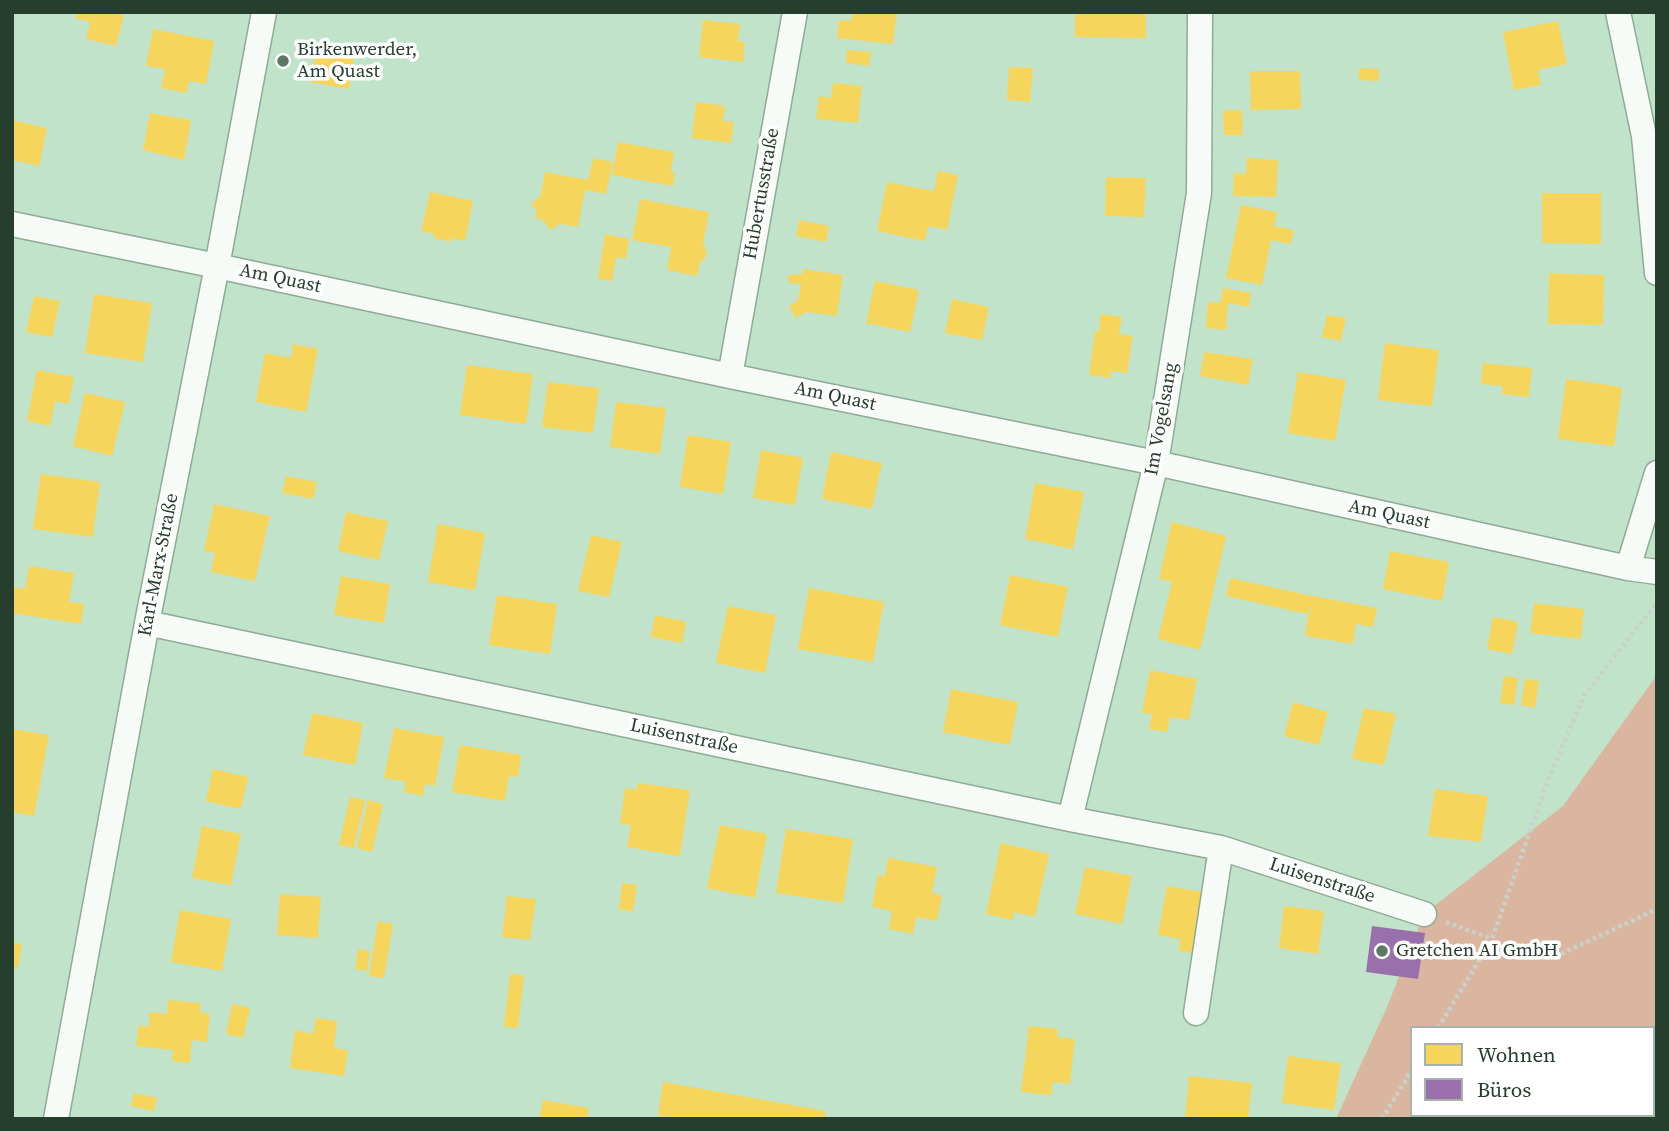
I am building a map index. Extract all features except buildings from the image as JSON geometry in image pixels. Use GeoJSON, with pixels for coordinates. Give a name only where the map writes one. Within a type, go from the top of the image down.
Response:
{"type":"FeatureCollection","features":[{"type":"Feature","properties":{"kind":"street","name":"Karl-Marx-Straße"},"geometry":{"type":"LineString","coordinates":[[56,1119],[147,623],[264,12]]}},
{"type":"Feature","properties":{"kind":"street","name":"Hubertusstraße"},"geometry":{"type":"LineString","coordinates":[[730,376],[795,12]]}},
{"type":"Feature","properties":{"kind":"street","name":"Im Vogelsang"},"geometry":{"type":"LineString","coordinates":[[1070,818],[1156,463],[1199,193],[1200,12]]}},
{"type":"Feature","properties":{"kind":"street"},"geometry":{"type":"LineString","coordinates":[[1618,12],[1644,136],[1657,273]]}},
{"type":"Feature","properties":{"kind":"street","name":"Am Quast"},"geometry":{"type":"LineString","coordinates":[[12,224],[1156,463],[1628,568],[1657,572]]}},
{"type":"Feature","properties":{"kind":"street"},"geometry":{"type":"LineString","coordinates":[[1628,568],[1657,473]]}},
{"type":"Feature","properties":{"kind":"street","name":"Luisenstraße"},"geometry":{"type":"LineString","coordinates":[[147,623],[1221,848],[1421,913]]}},
{"type":"Feature","properties":{"kind":"street"},"geometry":{"type":"LineString","coordinates":[[1196,1013],[1221,848]]}},
{"type":"Feature","properties":{"kind":"path"},"geometry":{"type":"LineString","coordinates":[[1438,1026],[1492,939],[1548,780],[1585,694],[1657,603]]}},
{"type":"Feature","properties":{"kind":"path"},"geometry":{"type":"LineString","coordinates":[[1483,953],[1563,953],[1657,909]]}},
{"type":"Feature","properties":{"kind":"path"},"geometry":{"type":"LineString","coordinates":[[1421,913],[1492,939]]}},
{"type":"Feature","properties":{"kind":"path"},"geometry":{"type":"LineString","coordinates":[[1382,1119],[1410,1073]]}},
{"type":"Feature","properties":{"kind":"shaded area"},"geometry":{"type":"Polygon","coordinates":[[[1657,675],[1657,1119],[1336,1119],[1387,1007],[1424,914],[1563,806],[1657,675]]]}},
{"type":"Feature","properties":{"kind":"place","name":"Birkenwerder, Am Quast"},"geometry":{"type":"Point","coordinates":[283,61]}},
{"type":"Feature","properties":{"kind":"place","name":"Gretchen AI GmbH"},"geometry":{"type":"Point","coordinates":[1382,951]}}]}
